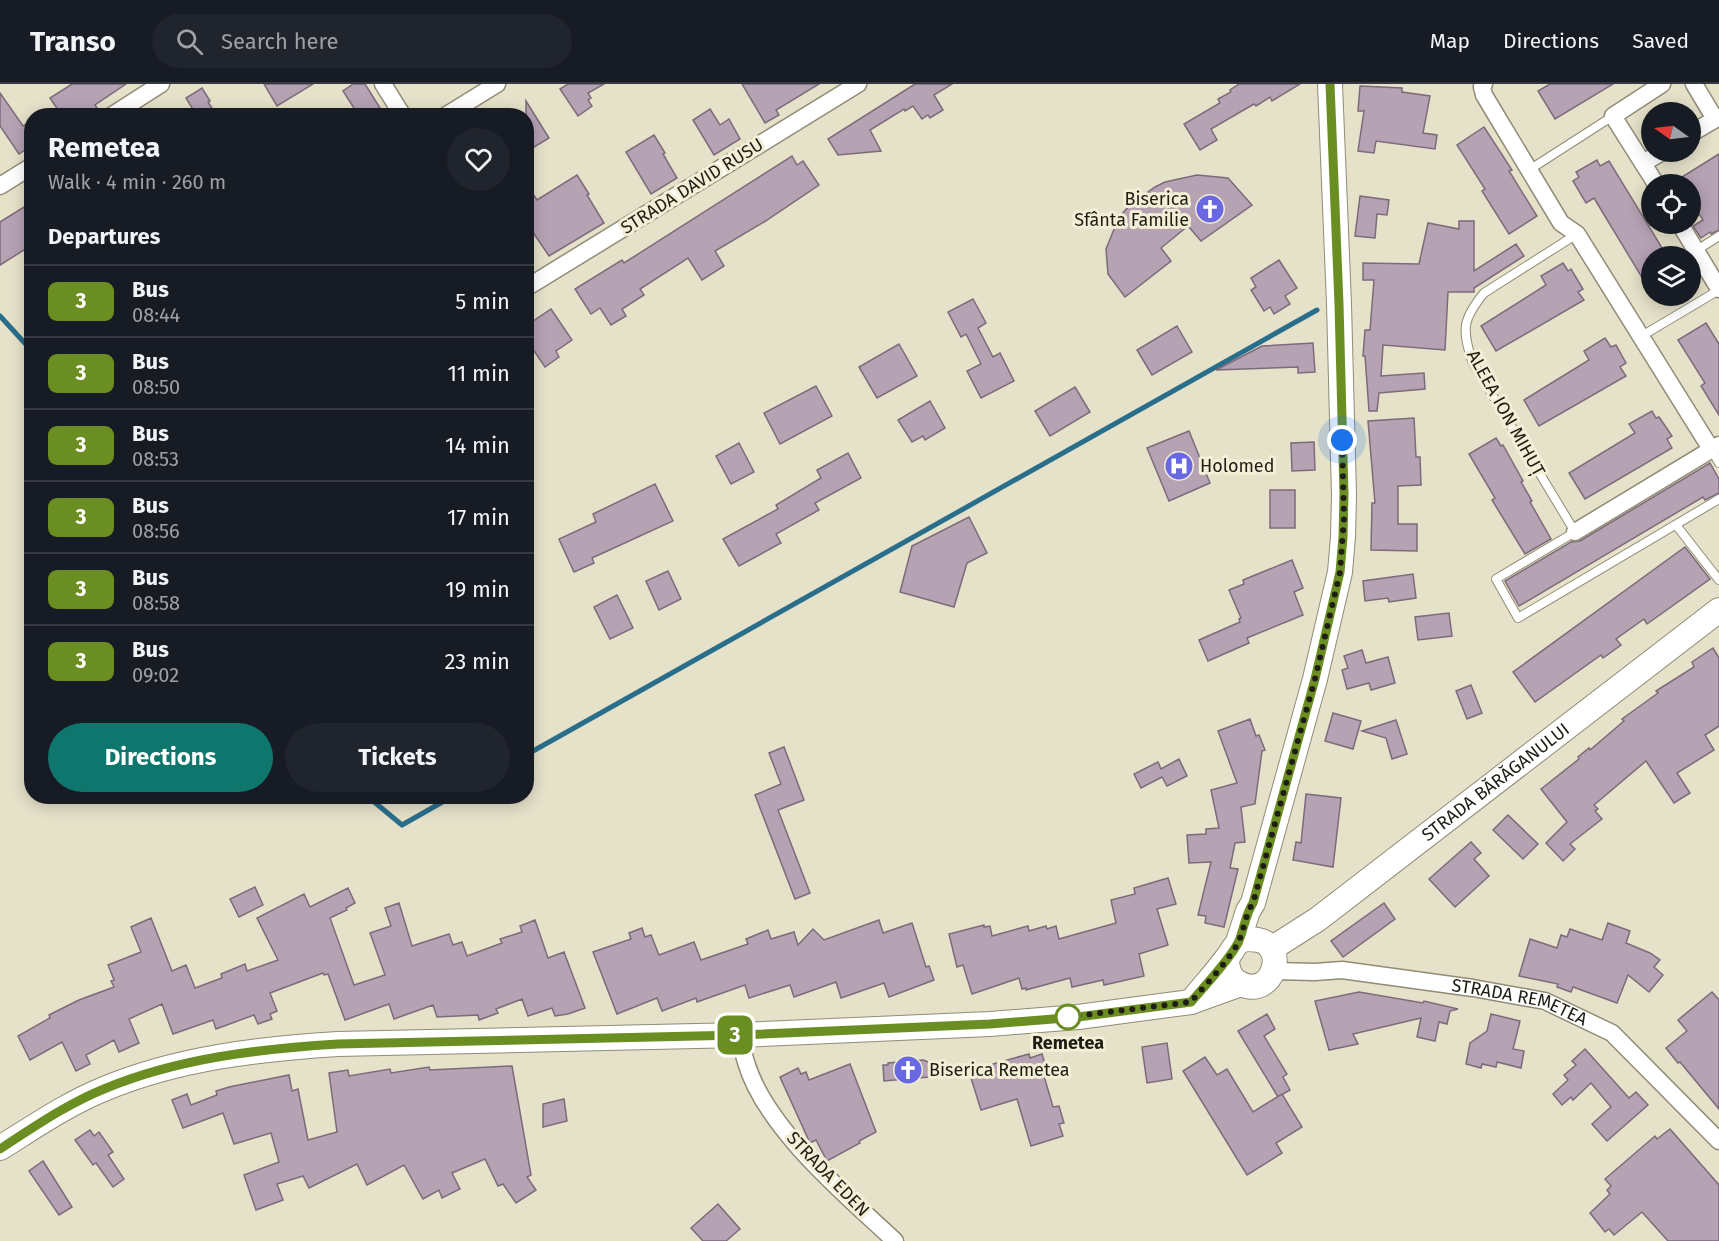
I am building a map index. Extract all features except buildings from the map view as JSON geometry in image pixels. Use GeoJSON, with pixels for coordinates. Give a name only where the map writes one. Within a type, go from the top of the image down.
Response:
{"type":"FeatureCollection","features":[{"type":"Feature","properties":{"kind":"street"},"geometry":{"type":"LineString","coordinates":[[124,108],[161,84]]}},
{"type":"Feature","properties":{"kind":"street"},"geometry":{"type":"LineString","coordinates":[[383,84],[398,108]]}},
{"type":"Feature","properties":{"kind":"street"},"geometry":{"type":"LineString","coordinates":[[458,108],[497,84]]}},
{"type":"Feature","properties":{"kind":"street","name":"STRADA DAVID RUSU"},"geometry":{"type":"LineString","coordinates":[[534,283],[858,84]]}},
{"type":"Feature","properties":{"kind":"street"},"geometry":{"type":"LineString","coordinates":[[1253,903],[1269,954],[1270,978],[1256,986],[1241,984],[1234,980],[1227,966],[1253,903],[1315,679],[1340,572],[1342,548],[1344,495],[1330,84]]}},
{"type":"Feature","properties":{"kind":"street"},"geometry":{"type":"LineString","coordinates":[[1484,84],[1482,87],[1484,95],[1561,223],[1577,234],[1640,337],[1716,452],[1575,532]]}},
{"type":"Feature","properties":{"kind":"street"},"geometry":{"type":"LineString","coordinates":[[1650,174],[1613,116],[1662,84]]}},
{"type":"Feature","properties":{"kind":"street"},"geometry":{"type":"LineString","coordinates":[[1694,84],[1717,118],[1701,127]]}},
{"type":"Feature","properties":{"kind":"street"},"geometry":{"type":"LineString","coordinates":[[0,186],[24,171]]}},
{"type":"Feature","properties":{"kind":"street"},"geometry":{"type":"LineString","coordinates":[[1701,257],[1719,290]]}},
{"type":"Feature","properties":{"kind":"street","name":"STRADA BĂRĂGANULUI"},"geometry":{"type":"LineString","coordinates":[[1269,954],[1318,919],[1719,610]]}},
{"type":"Feature","properties":{"kind":"street"},"geometry":{"type":"LineString","coordinates":[[1191,1002],[1233,950],[1247,939],[1269,954]]}},
{"type":"Feature","properties":{"kind":"street","name":"STRADA REMETEA"},"geometry":{"type":"LineString","coordinates":[[1269,954],[1315,972],[1342,970],[1473,988],[1545,1001],[1612,1033],[1719,1141]]}},
{"type":"Feature","properties":{"kind":"street"},"geometry":{"type":"LineString","coordinates":[[0,1149],[61,1110],[102,1089],[145,1074],[188,1063],[274,1048],[338,1044],[741,1035],[990,1024],[1078,1017],[1191,1002],[1241,984]]}},
{"type":"Feature","properties":{"kind":"street","name":"STRADA EDEN"},"geometry":{"type":"LineString","coordinates":[[741,1035],[746,1062],[758,1091],[777,1120],[813,1163],[895,1241]]}},
{"type":"Feature","properties":{"kind":"lane"},"geometry":{"type":"LineString","coordinates":[[1529,170],[1613,116]]}},
{"type":"Feature","properties":{"kind":"lane","name":"ALEEA ION MIHUȚ"},"geometry":{"type":"LineString","coordinates":[[1575,532],[1472,361],[1466,339],[1466,319],[1484,293],[1577,234]]}},
{"type":"Feature","properties":{"kind":"lane"},"geometry":{"type":"LineString","coordinates":[[1701,247],[1719,236]]}},
{"type":"Feature","properties":{"kind":"lane"},"geometry":{"type":"LineString","coordinates":[[1640,337],[1719,290]]}},
{"type":"Feature","properties":{"kind":"lane"},"geometry":{"type":"LineString","coordinates":[[1575,532],[1496,579],[1518,618],[1719,499]]}},
{"type":"Feature","properties":{"kind":"lane"},"geometry":{"type":"LineString","coordinates":[[1676,525],[1719,580]]}},
{"type":"Feature","properties":{"kind":"waterway"},"geometry":{"type":"LineString","coordinates":[[534,750],[1317,310]]}},
{"type":"Feature","properties":{"kind":"waterway"},"geometry":{"type":"LineString","coordinates":[[0,316],[24,342]]}},
{"type":"Feature","properties":{"kind":"waterway"},"geometry":{"type":"LineString","coordinates":[[377,804],[402,825],[439,804]]}},
{"type":"Feature","properties":{"kind":"bus line","name":"3"},"geometry":{"type":"LineString","coordinates":[[0,1149],[61,1110],[102,1089],[145,1074],[188,1063],[274,1048],[338,1044],[741,1035],[990,1024],[1078,1017],[1191,1002],[1238,942],[1253,903],[1315,679],[1340,572],[1344,495],[1330,84]]}},
{"type":"Feature","properties":{"kind":"place","name":"Biserica Sfânta Familie"},"geometry":{"type":"Point","coordinates":[1210,209]}},
{"type":"Feature","properties":{"kind":"place","name":"Holomed"},"geometry":{"type":"Point","coordinates":[1179,466]}},
{"type":"Feature","properties":{"kind":"place","name":"Remetea"},"geometry":{"type":"Point","coordinates":[1068,1017]}},
{"type":"Feature","properties":{"kind":"place","name":"Biserica Remetea"},"geometry":{"type":"Point","coordinates":[908,1070]}},
{"type":"Feature","properties":{"kind":"route"},"geometry":{"type":"LineString","coordinates":[[1068,1017],[1191,1002],[1238,942],[1253,903],[1315,679],[1340,572],[1344,518],[1342,440]]}}]}
